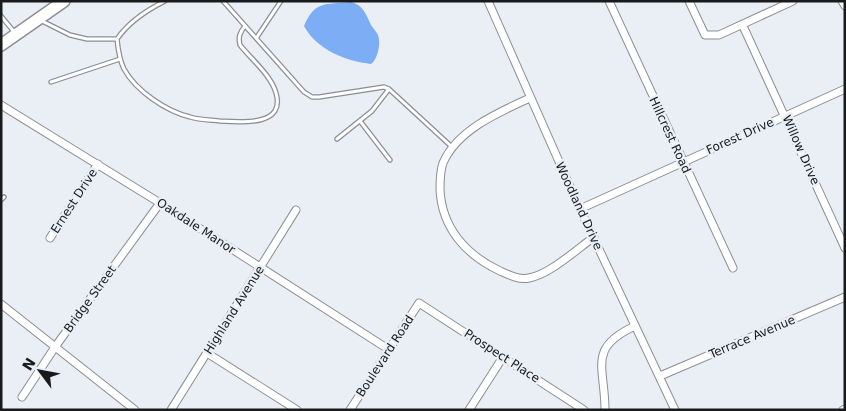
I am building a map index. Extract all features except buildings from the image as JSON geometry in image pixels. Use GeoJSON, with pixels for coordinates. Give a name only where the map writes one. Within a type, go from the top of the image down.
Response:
{"type":"FeatureCollection","features":[{"type":"Feature","properties":{"kind":"main road"},"geometry":{"type":"LineString","coordinates":[[1,45],[40,20],[52,5],[64,1]]}},
{"type":"Feature","properties":{"kind":"street","name":"Woodland Drive"},"geometry":{"type":"LineString","coordinates":[[488,1],[580,209],[675,410]]}},
{"type":"Feature","properties":{"kind":"street","name":"Hillcrest Road"},"geometry":{"type":"LineString","coordinates":[[609,1],[733,268]]}},
{"type":"Feature","properties":{"kind":"street"},"geometry":{"type":"LineString","coordinates":[[689,1],[705,35],[719,35],[743,26],[793,1]]}},
{"type":"Feature","properties":{"kind":"street"},"geometry":{"type":"LineString","coordinates":[[842,1],[845,6]]}},
{"type":"Feature","properties":{"kind":"street","name":"Willow Drive"},"geometry":{"type":"LineString","coordinates":[[743,26],[845,248]]}},
{"type":"Feature","properties":{"kind":"street","name":"Forest Drive"},"geometry":{"type":"LineString","coordinates":[[580,209],[845,89]]}},
{"type":"Feature","properties":{"kind":"street"},"geometry":{"type":"LineString","coordinates":[[530,98],[486,119],[453,147],[443,164],[440,179],[441,202],[446,220],[457,238],[471,253],[488,266],[513,277],[529,278],[547,270],[594,237]]}},
{"type":"Feature","properties":{"kind":"street","name":"Oakdale Manor"},"geometry":{"type":"LineString","coordinates":[[1,105],[160,203],[388,349]]}},
{"type":"Feature","properties":{"kind":"street","name":"Ernest Drive"},"geometry":{"type":"LineString","coordinates":[[50,238],[98,164]]}},
{"type":"Feature","properties":{"kind":"street","name":"Bridge Street"},"geometry":{"type":"LineString","coordinates":[[22,397],[55,347],[160,203]]}},
{"type":"Feature","properties":{"kind":"street","name":"Highland Avenue"},"geometry":{"type":"LineString","coordinates":[[171,410],[296,210]]}},
{"type":"Feature","properties":{"kind":"street","name":"Terrace Avenue"},"geometry":{"type":"LineString","coordinates":[[660,376],[845,297]]}},
{"type":"Feature","properties":{"kind":"street","name":"Boulevard Road"},"geometry":{"type":"LineString","coordinates":[[350,410],[419,303]]}},
{"type":"Feature","properties":{"kind":"street","name":"Prospect Place"},"geometry":{"type":"LineString","coordinates":[[419,303],[584,410]]}},
{"type":"Feature","properties":{"kind":"street"},"geometry":{"type":"LineString","coordinates":[[1,304],[135,410]]}},
{"type":"Feature","properties":{"kind":"street"},"geometry":{"type":"LineString","coordinates":[[605,410],[601,372],[602,354],[608,343],[617,335],[635,326]]}},
{"type":"Feature","properties":{"kind":"street"},"geometry":{"type":"LineString","coordinates":[[207,353],[297,410]]}},
{"type":"Feature","properties":{"kind":"street"},"geometry":{"type":"LineString","coordinates":[[469,410],[503,357]]}},
{"type":"Feature","properties":{"kind":"lane"},"geometry":{"type":"LineString","coordinates":[[165,1],[149,10],[123,30],[116,39],[120,59],[123,68],[133,83],[152,100],[190,117],[239,122],[264,120],[274,113],[277,104],[276,93],[268,77],[240,45],[238,38],[245,26]]}},
{"type":"Feature","properties":{"kind":"lane"},"geometry":{"type":"LineString","coordinates":[[223,1],[304,92],[312,97],[318,97],[384,87],[389,89],[453,147]]}},
{"type":"Feature","properties":{"kind":"lane"},"geometry":{"type":"LineString","coordinates":[[257,37],[280,1]]}},
{"type":"Feature","properties":{"kind":"lane"},"geometry":{"type":"LineString","coordinates":[[1,16],[16,35]]}},
{"type":"Feature","properties":{"kind":"lane"},"geometry":{"type":"LineString","coordinates":[[40,20],[70,35],[87,39],[116,39]]}},
{"type":"Feature","properties":{"kind":"lane"},"geometry":{"type":"LineString","coordinates":[[51,82],[120,59]]}},
{"type":"Feature","properties":{"kind":"lane"},"geometry":{"type":"LineString","coordinates":[[337,139],[372,111],[389,89]]}},
{"type":"Feature","properties":{"kind":"lane"},"geometry":{"type":"LineString","coordinates":[[360,121],[390,160]]}},
{"type":"Feature","properties":{"kind":"water"},"geometry":{"type":"Polygon","coordinates":[[[351,2],[364,10],[378,35],[378,51],[371,64],[342,57],[324,48],[316,42],[304,26],[312,12],[322,5],[351,2]]]}}]}
